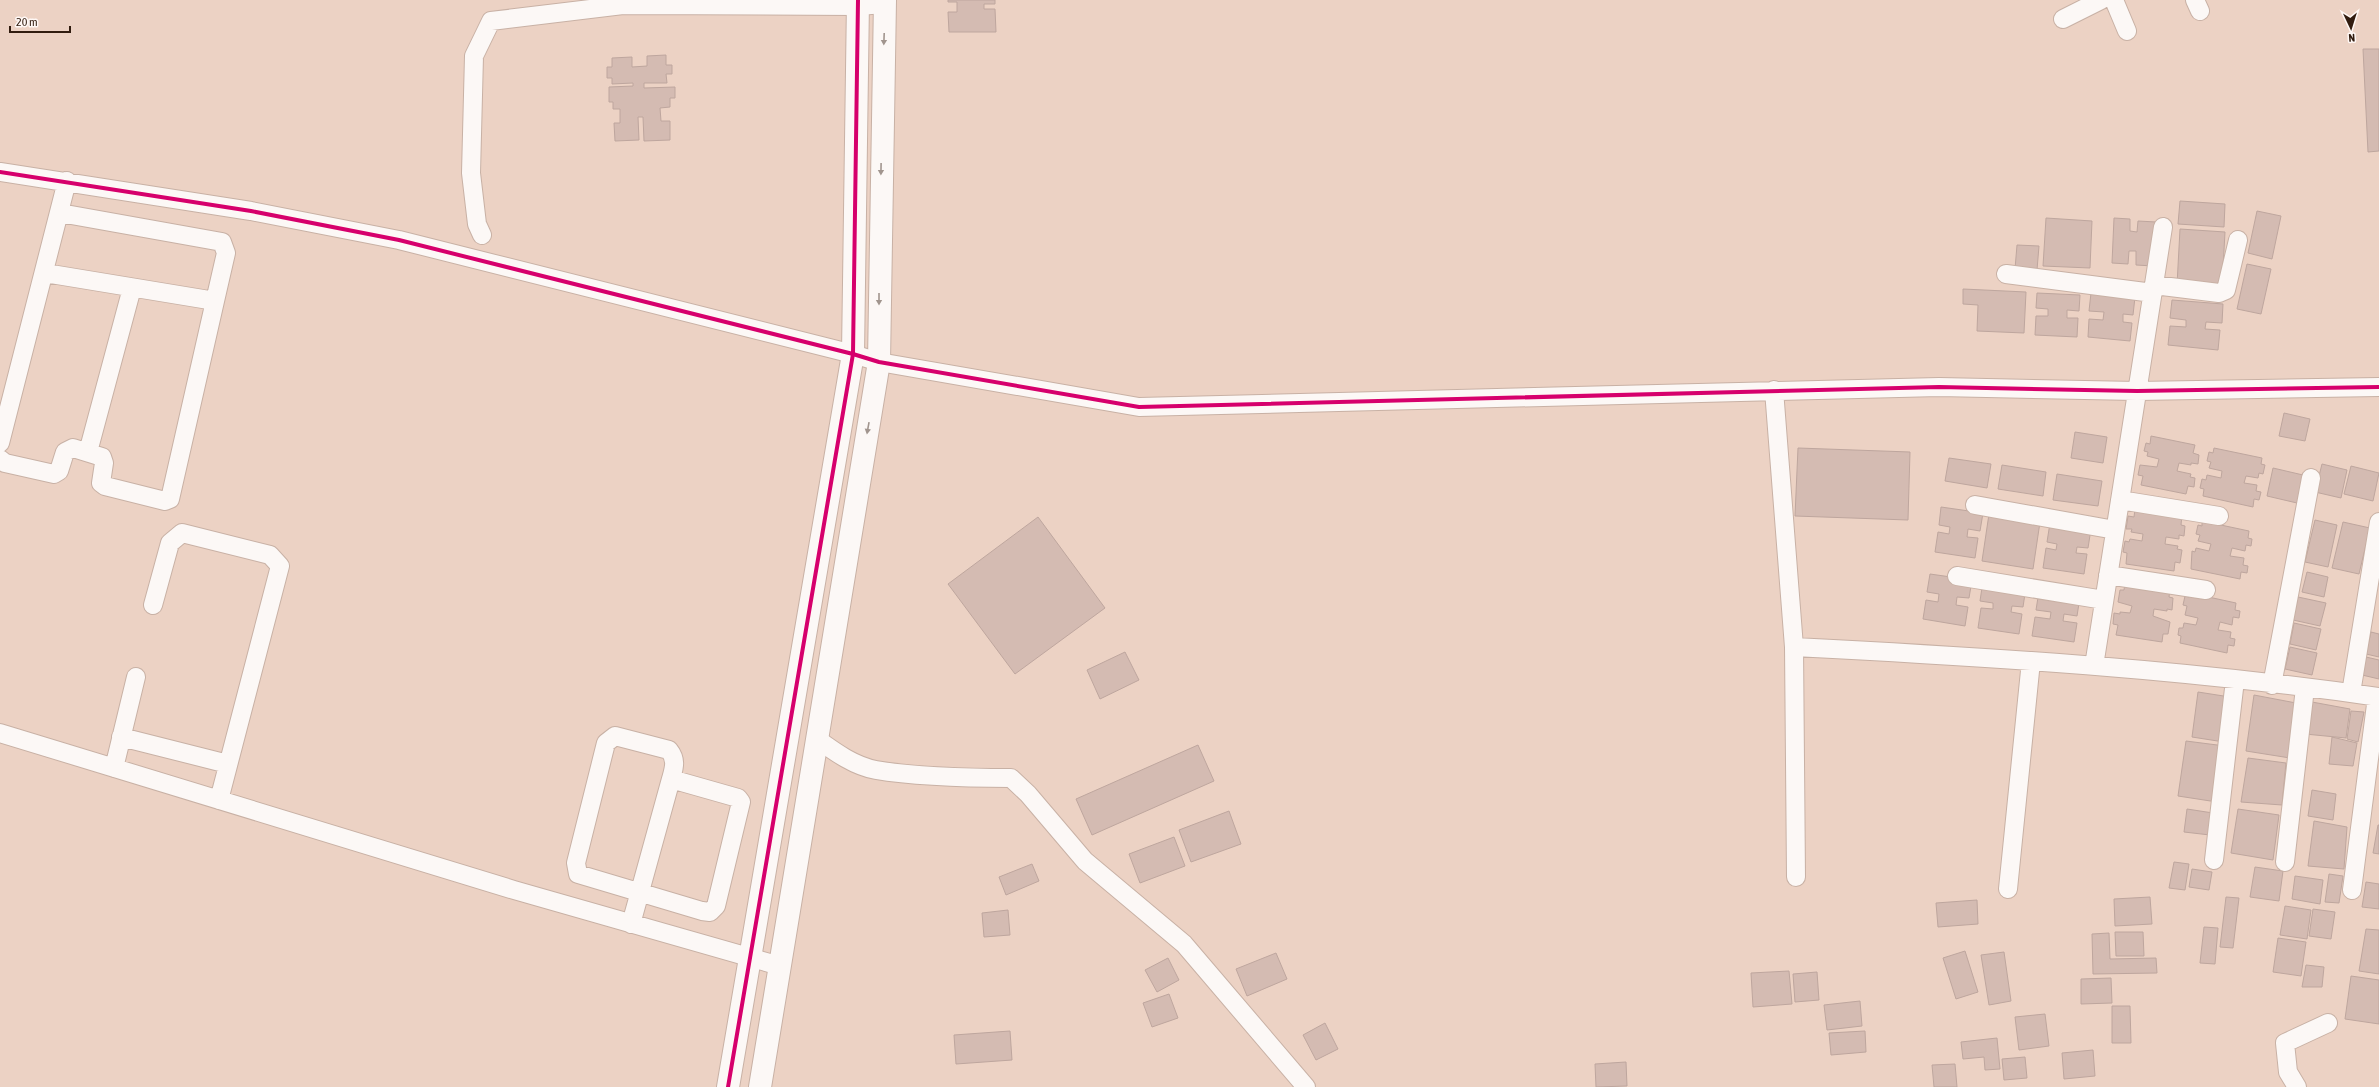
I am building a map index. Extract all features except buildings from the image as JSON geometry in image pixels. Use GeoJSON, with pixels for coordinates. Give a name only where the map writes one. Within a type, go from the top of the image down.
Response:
{"type":"FeatureCollection","features":[{"type":"Feature","properties":{"kind":"street"},"geometry":{"type":"LineString","coordinates":[[2063,20],[2101,0]]}},
{"type":"Feature","properties":{"kind":"street"},"geometry":{"type":"LineString","coordinates":[[2114,0],[2127,31]]}},
{"type":"Feature","properties":{"kind":"street"},"geometry":{"type":"LineString","coordinates":[[482,235],[477,224],[471,173],[474,56],[491,21],[623,5],[885,2],[879,362],[760,1087]]}},
{"type":"Feature","properties":{"kind":"street"},"geometry":{"type":"LineString","coordinates":[[728,1087],[853,354],[858,3]]}},
{"type":"Feature","properties":{"kind":"street"},"geometry":{"type":"LineString","coordinates":[[0,172],[251,211],[399,240],[853,354],[879,362],[1139,407],[1939,387],[2137,391],[2379,387]]}},
{"type":"Feature","properties":{"kind":"street"},"geometry":{"type":"LineString","coordinates":[[0,443],[45,273],[67,182]]}},
{"type":"Feature","properties":{"kind":"street"},"geometry":{"type":"LineString","coordinates":[[0,460],[50,474],[59,471],[66,452],[70,449],[88,452],[99,455],[104,461],[101,483],[105,486],[165,501],[170,499],[226,253],[222,242],[60,214]]}},
{"type":"Feature","properties":{"kind":"street"},"geometry":{"type":"LineString","coordinates":[[2094,666],[2163,227]]}},
{"type":"Feature","properties":{"kind":"street"},"geometry":{"type":"LineString","coordinates":[[2006,274],[2153,289],[2219,293],[2226,290],[2238,240]]}},
{"type":"Feature","properties":{"kind":"street"},"geometry":{"type":"LineString","coordinates":[[45,273],[215,301]]}},
{"type":"Feature","properties":{"kind":"street"},"geometry":{"type":"LineString","coordinates":[[88,452],[132,288]]}},
{"type":"Feature","properties":{"kind":"street"},"geometry":{"type":"LineString","coordinates":[[1774,390],[1794,647],[1796,877]]}},
{"type":"Feature","properties":{"kind":"street"},"geometry":{"type":"LineString","coordinates":[[2272,685],[2311,478]]}},
{"type":"Feature","properties":{"kind":"street"},"geometry":{"type":"LineString","coordinates":[[2120,500],[2219,516]]}},
{"type":"Feature","properties":{"kind":"street"},"geometry":{"type":"LineString","coordinates":[[1975,505],[2115,530]]}},
{"type":"Feature","properties":{"kind":"street"},"geometry":{"type":"LineString","coordinates":[[2351,694],[2379,522]]}},
{"type":"Feature","properties":{"kind":"street"},"geometry":{"type":"LineString","coordinates":[[154,605],[170,542],[182,533],[270,555],[277,560],[280,566],[219,800]]}},
{"type":"Feature","properties":{"kind":"street"},"geometry":{"type":"LineString","coordinates":[[2108,575],[2206,590]]}},
{"type":"Feature","properties":{"kind":"street"},"geometry":{"type":"LineString","coordinates":[[1957,576],[2104,600]]}},
{"type":"Feature","properties":{"kind":"street"},"geometry":{"type":"LineString","coordinates":[[1794,647],[2094,666],[2235,680],[2378,697],[2352,890]]}},
{"type":"Feature","properties":{"kind":"street"},"geometry":{"type":"LineString","coordinates":[[2008,889],[2031,661]]}},
{"type":"Feature","properties":{"kind":"street"},"geometry":{"type":"LineString","coordinates":[[114,768],[136,677]]}},
{"type":"Feature","properties":{"kind":"street"},"geometry":{"type":"LineString","coordinates":[[2214,860],[2235,680]]}},
{"type":"Feature","properties":{"kind":"street"},"geometry":{"type":"LineString","coordinates":[[2285,862],[2305,688]]}},
{"type":"Feature","properties":{"kind":"street"},"geometry":{"type":"LineString","coordinates":[[0,733],[631,924],[780,966]]}},
{"type":"Feature","properties":{"kind":"street"},"geometry":{"type":"LineString","coordinates":[[631,924],[640,894],[675,764],[673,756],[669,750],[614,736],[606,743],[576,869],[582,877],[640,894],[710,912],[716,906],[741,802],[738,798],[671,779]]}},
{"type":"Feature","properties":{"kind":"street"},"geometry":{"type":"LineString","coordinates":[[121,737],[228,764]]}},
{"type":"Feature","properties":{"kind":"street"},"geometry":{"type":"LineString","coordinates":[[817,739],[839,756],[875,770],[975,778],[1011,778],[1028,794],[1085,861],[1184,944],[1306,1087]]}},
{"type":"Feature","properties":{"kind":"street"},"geometry":{"type":"LineString","coordinates":[[2297,1087],[2288,1072],[2285,1042],[2328,1023]]}},
{"type":"Feature","properties":{"kind":"cycle path"},"geometry":{"type":"LineString","coordinates":[[728,1087],[853,354],[858,0]]}},
{"type":"Feature","properties":{"kind":"cycle path"},"geometry":{"type":"LineString","coordinates":[[0,172],[251,211],[399,240],[853,354],[879,362],[1139,407],[1939,387],[2137,391],[2379,387]]}}]}
